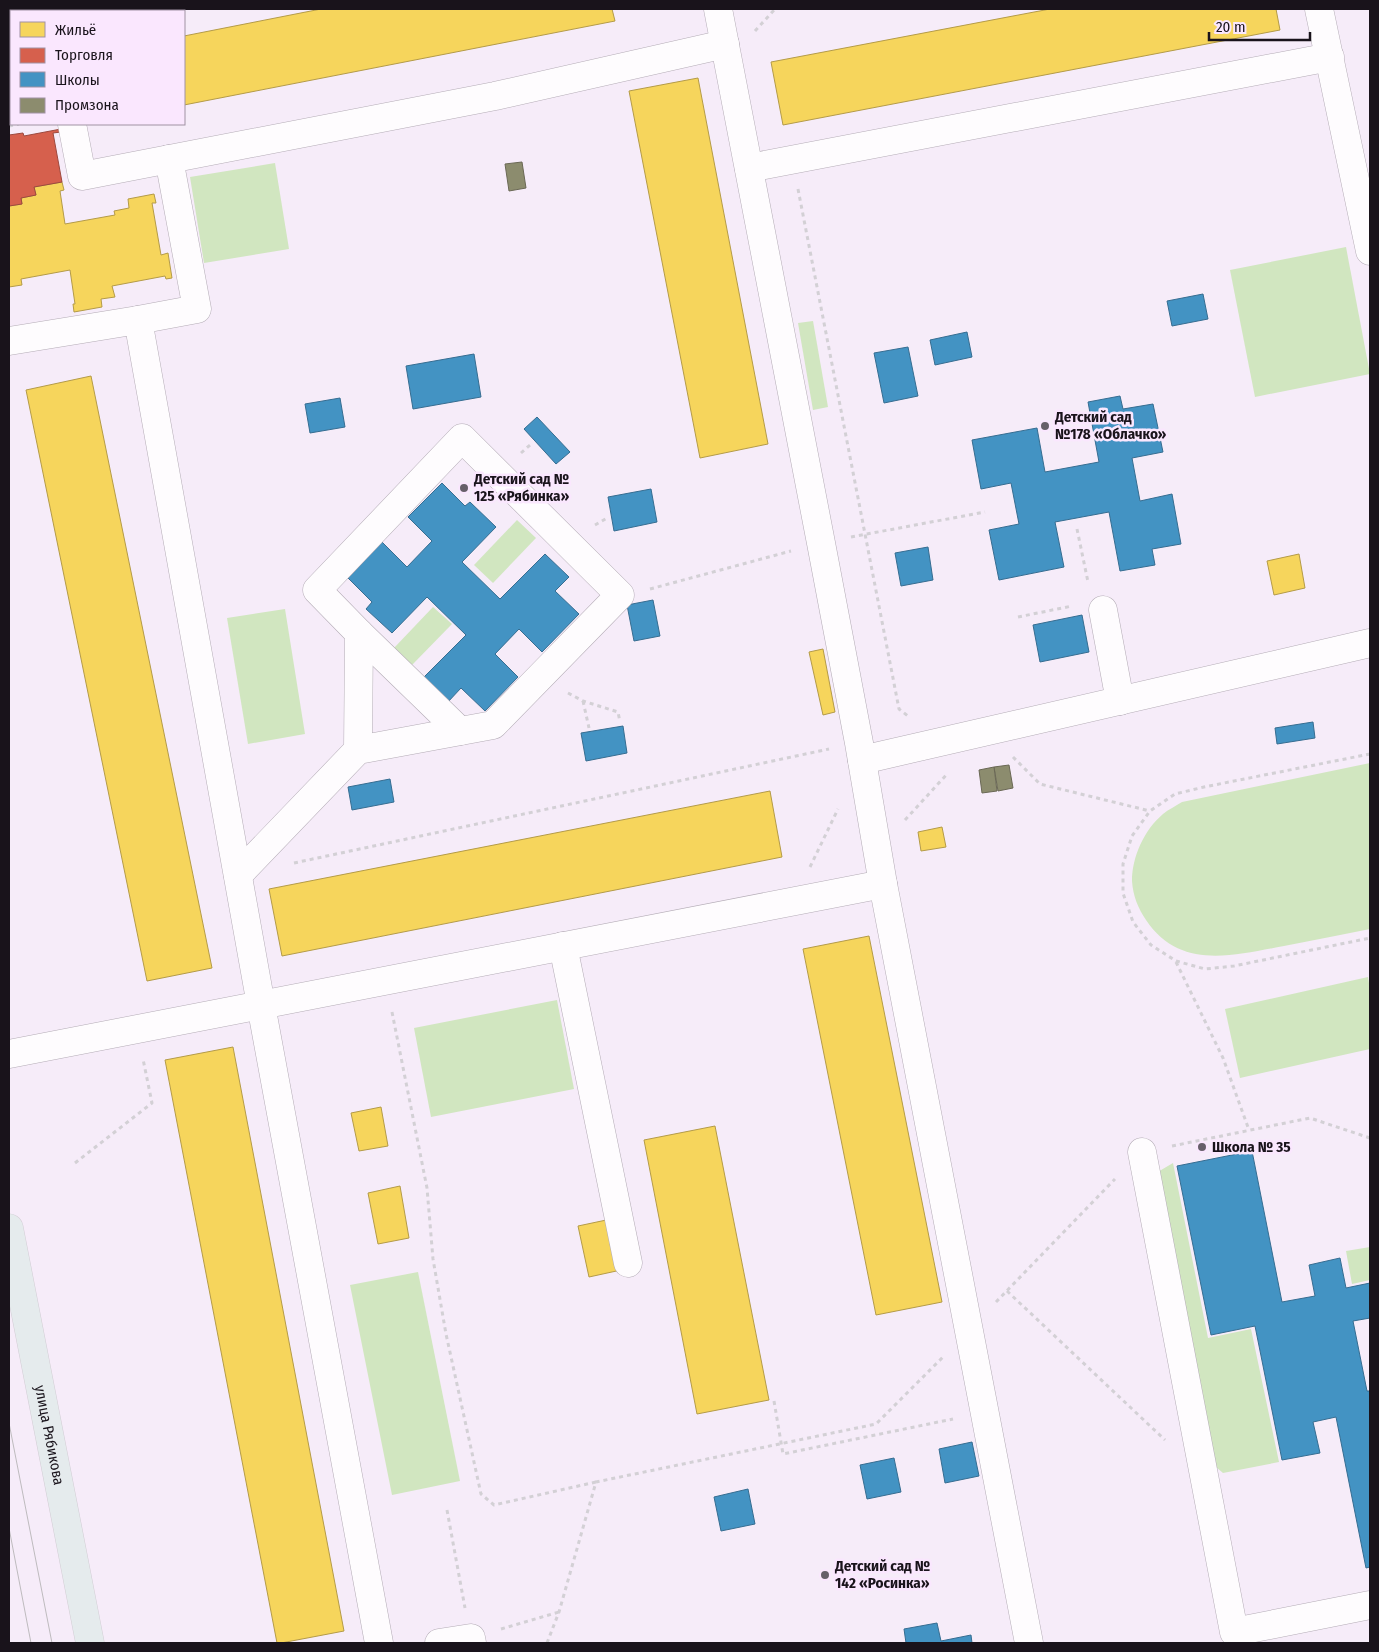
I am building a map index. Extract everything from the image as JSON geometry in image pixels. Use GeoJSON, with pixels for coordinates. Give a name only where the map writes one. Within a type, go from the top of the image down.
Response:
{"type":"FeatureCollection","features":[{"type":"Feature","properties":{"kind":"main road","name":"улица Рябикова"},"geometry":{"type":"LineString","coordinates":[[9,1228],[90,1643]]}},
{"type":"Feature","properties":{"kind":"lane"},"geometry":{"type":"LineString","coordinates":[[718,9],[821,543],[883,884],[1030,1643]]}},
{"type":"Feature","properties":{"kind":"lane"},"geometry":{"type":"LineString","coordinates":[[1319,9],[1370,251]]}},
{"type":"Feature","properties":{"kind":"lane"},"geometry":{"type":"LineString","coordinates":[[72,125],[82,176],[495,96],[725,44]]}},
{"type":"Feature","properties":{"kind":"lane"},"geometry":{"type":"LineString","coordinates":[[749,168],[1330,57]]}},
{"type":"Feature","properties":{"kind":"lane"},"geometry":{"type":"LineString","coordinates":[[9,341],[198,309],[169,159]]}},
{"type":"Feature","properties":{"kind":"lane"},"geometry":{"type":"LineString","coordinates":[[138,320],[261,1005],[379,1643]]}},
{"type":"Feature","properties":{"kind":"lane"},"geometry":{"type":"LineString","coordinates":[[238,875],[358,750],[493,726],[620,595],[462,438],[317,590],[460,731]]}},
{"type":"Feature","properties":{"kind":"lane"},"geometry":{"type":"LineString","coordinates":[[1098,606],[1120,701]]}},
{"type":"Feature","properties":{"kind":"lane"},"geometry":{"type":"LineString","coordinates":[[358,750],[359,633]]}},
{"type":"Feature","properties":{"kind":"lane"},"geometry":{"type":"LineString","coordinates":[[860,751],[940,742],[1370,642]]}},
{"type":"Feature","properties":{"kind":"lane"},"geometry":{"type":"LineString","coordinates":[[9,1054],[883,884]]}},
{"type":"Feature","properties":{"kind":"lane"},"geometry":{"type":"LineString","coordinates":[[563,946],[628,1263]]}},
{"type":"Feature","properties":{"kind":"lane"},"geometry":{"type":"LineString","coordinates":[[1142,1152],[1234,1632],[1370,1605]]}},
{"type":"Feature","properties":{"kind":"lane"},"geometry":{"type":"LineString","coordinates":[[438,1643],[471,1640]]}},
{"type":"Feature","properties":{"kind":"path"},"geometry":{"type":"LineString","coordinates":[[754,33],[775,9]]}},
{"type":"Feature","properties":{"kind":"path"},"geometry":{"type":"LineString","coordinates":[[792,159],[899,709],[940,742]]}},
{"type":"Feature","properties":{"kind":"path"},"geometry":{"type":"LineString","coordinates":[[672,584],[821,543],[985,512]]}},
{"type":"Feature","properties":{"kind":"path"},"geometry":{"type":"LineString","coordinates":[[1018,617],[1098,606],[1077,529]]}},
{"type":"Feature","properties":{"kind":"path"},"geometry":{"type":"LineString","coordinates":[[545,672],[570,694],[583,701],[618,712],[620,722]]}},
{"type":"Feature","properties":{"kind":"path"},"geometry":{"type":"LineString","coordinates":[[583,701],[589,728]]}},
{"type":"Feature","properties":{"kind":"path"},"geometry":{"type":"LineString","coordinates":[[987,731],[1040,784],[1150,811]]}},
{"type":"Feature","properties":{"kind":"path"},"geometry":{"type":"LineString","coordinates":[[286,864],[860,751]]}},
{"type":"Feature","properties":{"kind":"path"},"geometry":{"type":"LineString","coordinates":[[1370,754],[1175,794],[1150,811],[1132,836],[1123,864],[1123,893],[1133,922],[1151,945],[1176,961],[1205,969],[1234,966],[1370,938]]}},
{"type":"Feature","properties":{"kind":"path"},"geometry":{"type":"LineString","coordinates":[[877,850],[955,766]]}},
{"type":"Feature","properties":{"kind":"path"},"geometry":{"type":"LineString","coordinates":[[794,901],[840,804]]}},
{"type":"Feature","properties":{"kind":"path"},"geometry":{"type":"LineString","coordinates":[[1176,961],[1223,1058],[1249,1130]]}},
{"type":"Feature","properties":{"kind":"path"},"geometry":{"type":"LineString","coordinates":[[386,981],[427,1188],[433,1259],[446,1334],[482,1494],[494,1505],[876,1424],[1142,1152],[1310,1118],[1370,1138]]}},
{"type":"Feature","properties":{"kind":"path"},"geometry":{"type":"LineString","coordinates":[[75,1163],[152,1103],[137,1029]]}},
{"type":"Feature","properties":{"kind":"path"},"geometry":{"type":"LineString","coordinates":[[1008,1291],[1170,1444]]}},
{"type":"Feature","properties":{"kind":"path"},"geometry":{"type":"LineString","coordinates":[[774,1401],[783,1454],[985,1413]]}},
{"type":"Feature","properties":{"kind":"path"},"geometry":{"type":"LineString","coordinates":[[547,1643],[560,1612],[596,1482]]}},
{"type":"Feature","properties":{"kind":"path"},"geometry":{"type":"LineString","coordinates":[[447,1510],[471,1640],[560,1612]]}},
{"type":"Feature","properties":{"kind":"green space"},"geometry":{"type":"Polygon","coordinates":[[[275,163],[289,249],[204,263],[190,177],[275,163]]]}},
{"type":"Feature","properties":{"kind":"green space"},"geometry":{"type":"Polygon","coordinates":[[[1346,247],[1370,374],[1255,397],[1230,270],[1346,247]]]}},
{"type":"Feature","properties":{"kind":"green space"},"geometry":{"type":"Polygon","coordinates":[[[813,321],[828,407],[813,410],[798,323],[813,321]]]}},
{"type":"Feature","properties":{"kind":"green space"},"geometry":{"type":"Polygon","coordinates":[[[517,520],[536,538],[493,583],[474,565],[517,520]]]}},
{"type":"Feature","properties":{"kind":"green space"},"geometry":{"type":"Polygon","coordinates":[[[433,607],[452,624],[412,665],[394,648],[433,607]]]}},
{"type":"Feature","properties":{"kind":"green space"},"geometry":{"type":"Polygon","coordinates":[[[285,609],[305,734],[248,744],[227,618],[285,609]]]}},
{"type":"Feature","properties":{"kind":"green space"},"geometry":{"type":"Polygon","coordinates":[[[1370,763],[1370,929],[1246,953],[1209,956],[1191,953],[1175,947],[1160,936],[1146,920],[1133,892],[1134,863],[1140,844],[1156,820],[1165,812],[1182,802],[1370,763]]]}},
{"type":"Feature","properties":{"kind":"green space"},"geometry":{"type":"Polygon","coordinates":[[[1368,977],[1370,989],[1370,1049],[1240,1078],[1225,1009],[1368,977]]]}},
{"type":"Feature","properties":{"kind":"green space"},"geometry":{"type":"Polygon","coordinates":[[[557,1000],[574,1089],[431,1117],[414,1028],[557,1000]]]}},
{"type":"Feature","properties":{"kind":"green space"},"geometry":{"type":"Polygon","coordinates":[[[1173,1163],[1208,1338],[1251,1329],[1279,1462],[1223,1473],[1216,1467],[1156,1173],[1173,1163]]]}},
{"type":"Feature","properties":{"kind":"green space"},"geometry":{"type":"Polygon","coordinates":[[[1370,1247],[1370,1280],[1352,1284],[1346,1251],[1370,1247]]]}},
{"type":"Feature","properties":{"kind":"green space"},"geometry":{"type":"Polygon","coordinates":[[[418,1272],[460,1481],[392,1495],[350,1285],[418,1272]]]}},
{"type":"Feature","properties":{"kind":"building: Жильё"},"geometry":{"type":"Polygon","coordinates":[[[321,9],[612,9],[615,21],[185,105],[185,36],[321,9]]]}},
{"type":"Feature","properties":{"kind":"building: Жильё"},"geometry":{"type":"Polygon","coordinates":[[[1050,9],[1276,9],[1280,30],[783,125],[771,62],[1050,9]]]}},
{"type":"Feature","properties":{"kind":"building: Жильё"},"geometry":{"type":"Polygon","coordinates":[[[698,78],[768,444],[700,458],[629,91],[698,78]]]}},
{"type":"Feature","properties":{"kind":"building: Жильё"},"geometry":{"type":"Polygon","coordinates":[[[62,182],[64,190],[60,191],[65,224],[115,215],[114,211],[129,208],[128,199],[154,194],[156,203],[152,203],[161,255],[168,253],[172,278],[166,279],[165,276],[112,286],[115,297],[101,299],[102,307],[74,312],[73,304],[75,304],[70,270],[21,279],[22,285],[9,287],[9,206],[22,204],[21,198],[36,195],[34,187],[62,182]]]}},
{"type":"Feature","properties":{"kind":"building: Жильё"},"geometry":{"type":"Polygon","coordinates":[[[91,376],[212,968],[147,981],[26,390],[91,376]]]}},
{"type":"Feature","properties":{"kind":"building: Жильё"},"geometry":{"type":"Polygon","coordinates":[[[1299,554],[1305,588],[1274,595],[1267,561],[1299,554]]]}},
{"type":"Feature","properties":{"kind":"building: Жильё"},"geometry":{"type":"Polygon","coordinates":[[[823,649],[835,712],[823,715],[809,652],[823,649]]]}},
{"type":"Feature","properties":{"kind":"building: Жильё"},"geometry":{"type":"Polygon","coordinates":[[[770,791],[782,857],[282,956],[269,889],[770,791]]]}},
{"type":"Feature","properties":{"kind":"building: Жильё"},"geometry":{"type":"Polygon","coordinates":[[[942,827],[946,847],[921,851],[918,832],[942,827]]]}},
{"type":"Feature","properties":{"kind":"building: Жильё"},"geometry":{"type":"Polygon","coordinates":[[[869,936],[942,1302],[876,1315],[803,949],[869,936]]]}},
{"type":"Feature","properties":{"kind":"building: Жильё"},"geometry":{"type":"Polygon","coordinates":[[[233,1047],[344,1631],[281,1643],[277,1643],[165,1060],[233,1047]]]}},
{"type":"Feature","properties":{"kind":"building: Жильё"},"geometry":{"type":"Polygon","coordinates":[[[381,1107],[388,1146],[359,1151],[351,1113],[381,1107]]]}},
{"type":"Feature","properties":{"kind":"building: Жильё"},"geometry":{"type":"Polygon","coordinates":[[[715,1126],[769,1400],[697,1414],[644,1140],[715,1126]]]}},
{"type":"Feature","properties":{"kind":"building: Жильё"},"geometry":{"type":"Polygon","coordinates":[[[400,1186],[409,1238],[378,1244],[368,1193],[400,1186]]]}},
{"type":"Feature","properties":{"kind":"building: Жильё"},"geometry":{"type":"Polygon","coordinates":[[[611,1219],[621,1270],[589,1277],[578,1226],[611,1219]]]}},
{"type":"Feature","properties":{"kind":"building: Торговля"},"geometry":{"type":"Polygon","coordinates":[[[9,56],[10,56],[10,106],[9,56]]]}},
{"type":"Feature","properties":{"kind":"building: Торговля"},"geometry":{"type":"Polygon","coordinates":[[[61,129],[61,132],[53,133],[62,182],[34,187],[36,195],[21,198],[22,204],[9,206],[9,135],[23,133],[24,136],[61,129]]]}},
{"type":"Feature","properties":{"kind":"building: Школы"},"geometry":{"type":"Polygon","coordinates":[[[1203,294],[1208,319],[1172,326],[1167,301],[1203,294]]]}},
{"type":"Feature","properties":{"kind":"building: Школы"},"geometry":{"type":"Polygon","coordinates":[[[967,332],[972,357],[935,365],[930,340],[967,332]]]}},
{"type":"Feature","properties":{"kind":"building: Школы"},"geometry":{"type":"Polygon","coordinates":[[[908,347],[918,396],[884,403],[874,353],[908,347]]]}},
{"type":"Feature","properties":{"kind":"building: Школы"},"geometry":{"type":"Polygon","coordinates":[[[474,354],[481,397],[413,409],[406,366],[474,354]]]}},
{"type":"Feature","properties":{"kind":"building: Школы"},"geometry":{"type":"Polygon","coordinates":[[[1120,396],[1123,409],[1153,404],[1163,452],[1132,458],[1140,501],[1172,494],[1181,544],[1152,549],[1155,565],[1120,571],[1109,512],[1055,522],[1064,567],[999,580],[989,530],[1019,524],[1011,483],[981,489],[972,440],[1037,428],[1045,472],[1099,462],[1088,402],[1120,396]]]}},
{"type":"Feature","properties":{"kind":"building: Школы"},"geometry":{"type":"Polygon","coordinates":[[[340,398],[345,427],[310,433],[305,404],[340,398]]]}},
{"type":"Feature","properties":{"kind":"building: Школы"},"geometry":{"type":"Polygon","coordinates":[[[537,417],[570,452],[556,464],[524,429],[537,417]]]}},
{"type":"Feature","properties":{"kind":"building: Школы"},"geometry":{"type":"Polygon","coordinates":[[[442,483],[465,506],[470,502],[496,527],[462,562],[500,599],[545,554],[569,577],[555,591],[579,614],[542,652],[519,629],[495,654],[518,677],[485,711],[461,688],[447,703],[422,679],[466,635],[427,597],[392,633],[366,609],[372,602],[348,578],[382,542],[407,567],[432,541],[408,517],[442,483]]]}},
{"type":"Feature","properties":{"kind":"building: Школы"},"geometry":{"type":"Polygon","coordinates":[[[651,489],[657,522],[614,531],[608,497],[651,489]]]}},
{"type":"Feature","properties":{"kind":"building: Школы"},"geometry":{"type":"Polygon","coordinates":[[[928,547],[933,580],[901,586],[895,553],[928,547]]]}},
{"type":"Feature","properties":{"kind":"building: Школы"},"geometry":{"type":"Polygon","coordinates":[[[653,600],[660,636],[634,641],[627,605],[653,600]]]}},
{"type":"Feature","properties":{"kind":"building: Школы"},"geometry":{"type":"Polygon","coordinates":[[[1082,615],[1089,652],[1040,662],[1033,625],[1082,615]]]}},
{"type":"Feature","properties":{"kind":"building: Школы"},"geometry":{"type":"Polygon","coordinates":[[[1313,722],[1315,738],[1277,744],[1275,728],[1313,722]]]}},
{"type":"Feature","properties":{"kind":"building: Школы"},"geometry":{"type":"Polygon","coordinates":[[[623,726],[627,753],[586,761],[581,733],[623,726]]]}},
{"type":"Feature","properties":{"kind":"building: Школы"},"geometry":{"type":"Polygon","coordinates":[[[390,779],[394,802],[352,810],[348,787],[390,779]]]}},
{"type":"Feature","properties":{"kind":"building: Школы"},"geometry":{"type":"Polygon","coordinates":[[[1252,1151],[1282,1302],[1315,1296],[1309,1265],[1340,1258],[1346,1288],[1370,1283],[1370,1318],[1353,1321],[1367,1391],[1370,1391],[1370,1567],[1366,1568],[1336,1417],[1313,1422],[1320,1453],[1282,1460],[1255,1326],[1211,1335],[1177,1166],[1252,1151]]]}},
{"type":"Feature","properties":{"kind":"building: Школы"},"geometry":{"type":"Polygon","coordinates":[[[972,1442],[979,1476],[945,1483],[939,1449],[972,1442]]]}},
{"type":"Feature","properties":{"kind":"building: Школы"},"geometry":{"type":"Polygon","coordinates":[[[894,1458],[901,1492],[867,1499],[860,1465],[894,1458]]]}},
{"type":"Feature","properties":{"kind":"building: Школы"},"geometry":{"type":"Polygon","coordinates":[[[748,1489],[755,1524],[721,1531],[714,1497],[748,1489]]]}},
{"type":"Feature","properties":{"kind":"building: Школы"},"geometry":{"type":"Polygon","coordinates":[[[937,1623],[941,1641],[971,1635],[972,1643],[906,1643],[904,1629],[937,1623]]]}},
{"type":"Feature","properties":{"kind":"building: Промзона"},"geometry":{"type":"Polygon","coordinates":[[[522,162],[526,188],[509,191],[505,164],[522,162]]]}},
{"type":"Feature","properties":{"kind":"building: Промзона"},"geometry":{"type":"Polygon","coordinates":[[[1009,765],[1013,788],[998,791],[994,767],[1009,765]]]}},
{"type":"Feature","properties":{"kind":"building: Промзона"},"geometry":{"type":"Polygon","coordinates":[[[994,767],[997,791],[982,793],[979,770],[994,767]]]}},
{"type":"Feature","properties":{"kind":"tram line"},"geometry":{"type":"LineString","coordinates":[[9,1423],[52,1643]]}},
{"type":"Feature","properties":{"kind":"tram line"},"geometry":{"type":"LineString","coordinates":[[9,1528],[31,1643]]}},
{"type":"Feature","properties":{"kind":"place","name":"Детский сад №178 «Облачко»"},"geometry":{"type":"Point","coordinates":[1045,426]}},
{"type":"Feature","properties":{"kind":"place","name":"Детский сад № 125 «Рябинка»"},"geometry":{"type":"Point","coordinates":[464,488]}},
{"type":"Feature","properties":{"kind":"place","name":"Школа № 35"},"geometry":{"type":"Point","coordinates":[1202,1147]}},
{"type":"Feature","properties":{"kind":"place","name":"Детский сад № 142 «Росинка»"},"geometry":{"type":"Point","coordinates":[825,1575]}}]}
